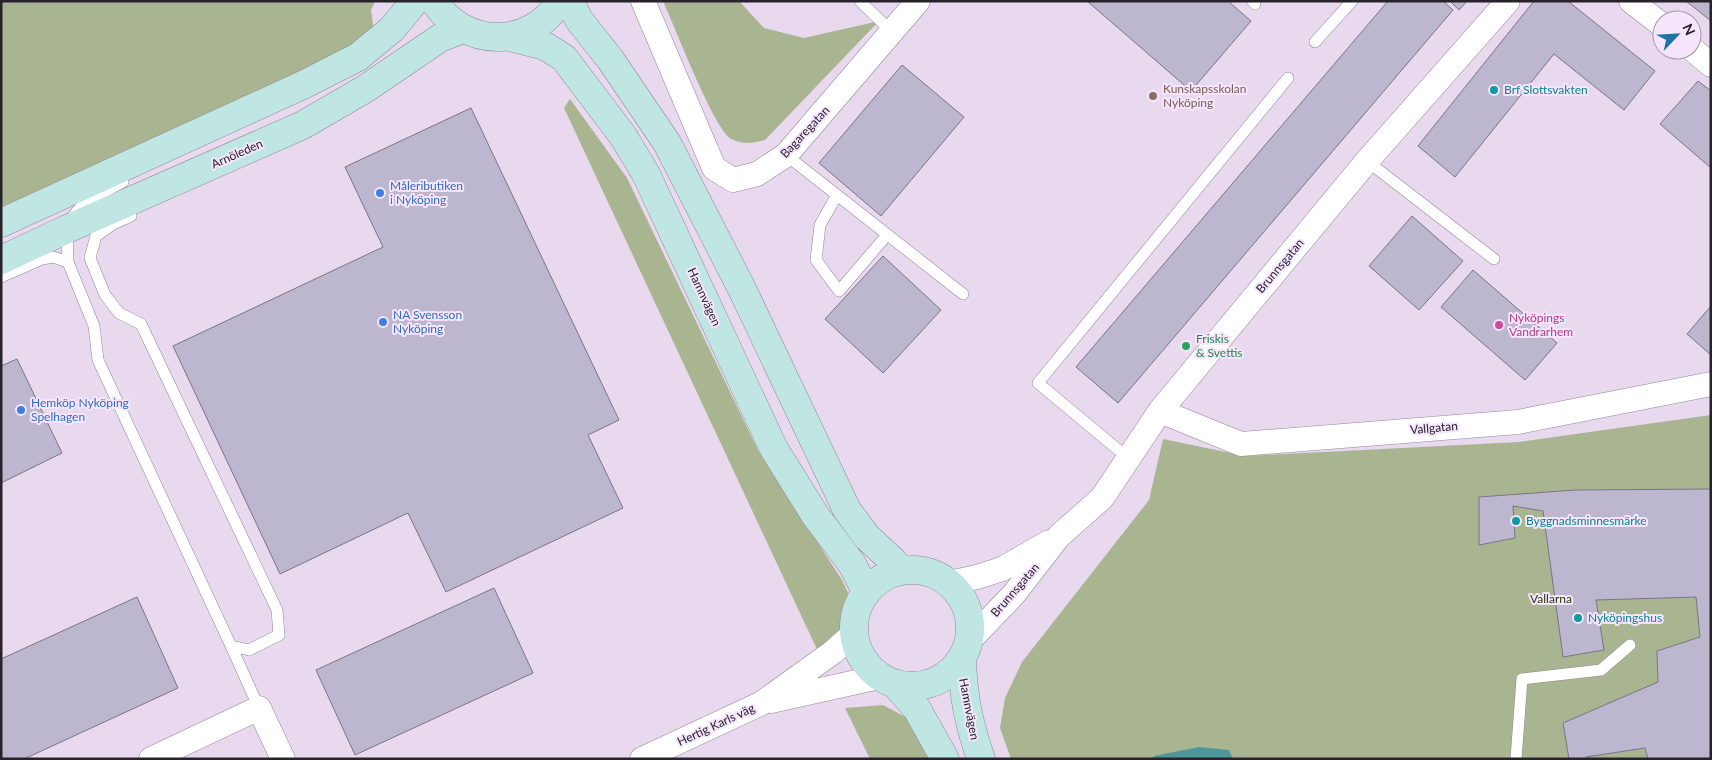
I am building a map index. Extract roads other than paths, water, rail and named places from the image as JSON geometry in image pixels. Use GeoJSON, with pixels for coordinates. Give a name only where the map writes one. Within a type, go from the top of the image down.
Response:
{"type":"FeatureCollection","features":[{"type":"Feature","properties":{"kind":"main road"},"geometry":{"type":"LineString","coordinates":[[1,223],[305,84],[358,57],[392,30],[415,1]]}},
{"type":"Feature","properties":{"kind":"main road"},"geometry":{"type":"LineString","coordinates":[[434,1],[440,11],[463,30],[492,38],[510,37],[530,30],[548,16],[560,1]]}},
{"type":"Feature","properties":{"kind":"main road"},"geometry":{"type":"LineString","coordinates":[[570,1],[579,20],[610,59],[667,143],[742,289],[847,510],[867,537],[901,571]]}},
{"type":"Feature","properties":{"kind":"main road","name":"Arnöleden"},"geometry":{"type":"LineString","coordinates":[[1,260],[303,125],[365,89],[440,38],[463,30]]}},
{"type":"Feature","properties":{"kind":"main road","name":"Hamnvägen"},"geometry":{"type":"LineString","coordinates":[[510,37],[545,46],[564,58],[623,136],[646,174],[774,448],[815,515],[852,564],[866,591]]}},
{"type":"Feature","properties":{"kind":"main road"},"geometry":{"type":"LineString","coordinates":[[887,680],[914,687],[933,683],[948,675],[966,650],[970,625],[967,609],[960,595],[949,583],[934,574],[918,570],[901,571],[888,575],[876,582],[866,591],[858,604],[854,618],[853,634],[858,650],[866,665],[887,680],[917,708],[945,759]]}},
{"type":"Feature","properties":{"kind":"main road","name":"Hamnvägen"},"geometry":{"type":"LineString","coordinates":[[966,650],[963,689],[972,733],[981,759]]}},
{"type":"Feature","properties":{"kind":"street","name":"Bagaregatan"},"geometry":{"type":"LineString","coordinates":[[644,1],[714,168],[733,180],[757,174],[786,155],[918,1]]}},
{"type":"Feature","properties":{"kind":"street","name":"Brunnsgatan"},"geometry":{"type":"LineString","coordinates":[[966,650],[1014,594],[1059,536],[1102,498],[1160,411],[1367,161],[1508,1]]}},
{"type":"Feature","properties":{"kind":"street"},"geometry":{"type":"LineString","coordinates":[[1631,1],[1652,17]]}},
{"type":"Feature","properties":{"kind":"street","name":"Vallgatan"},"geometry":{"type":"LineString","coordinates":[[1160,411],[1241,444],[1518,422],[1711,384]]}},
{"type":"Feature","properties":{"kind":"street","name":"Brunnsgatan"},"geometry":{"type":"LineString","coordinates":[[949,583],[1002,569],[1059,536]]}},
{"type":"Feature","properties":{"kind":"street","name":"Hertig Karls väg"},"geometry":{"type":"LineString","coordinates":[[642,759],[762,703],[833,652],[853,634]]}},
{"type":"Feature","properties":{"kind":"street","name":"Hertig Karls väg"},"geometry":{"type":"LineString","coordinates":[[762,703],[887,680]]}},
{"type":"Feature","properties":{"kind":"street"},"geometry":{"type":"LineString","coordinates":[[151,759],[259,708],[283,759]]}},
{"type":"Feature","properties":{"kind":"lane"},"geometry":{"type":"LineString","coordinates":[[860,1],[892,32]]}},
{"type":"Feature","properties":{"kind":"lane"},"geometry":{"type":"LineString","coordinates":[[1315,42],[1352,1]]}},
{"type":"Feature","properties":{"kind":"lane"},"geometry":{"type":"LineString","coordinates":[[1128,458],[1038,383],[1288,78]]}},
{"type":"Feature","properties":{"kind":"lane"},"geometry":{"type":"LineString","coordinates":[[277,110],[305,84]]}},
{"type":"Feature","properties":{"kind":"lane"},"geometry":{"type":"LineString","coordinates":[[786,155],[963,294]]}},
{"type":"Feature","properties":{"kind":"lane"},"geometry":{"type":"LineString","coordinates":[[1367,161],[1494,259]]}},
{"type":"Feature","properties":{"kind":"lane"},"geometry":{"type":"LineString","coordinates":[[163,200],[219,162]]}},
{"type":"Feature","properties":{"kind":"lane"},"geometry":{"type":"LineString","coordinates":[[135,176],[85,202],[74,215],[67,229],[68,262],[94,326],[98,360],[259,708]]}},
{"type":"Feature","properties":{"kind":"lane"},"geometry":{"type":"LineString","coordinates":[[837,195],[820,225],[816,260],[839,291],[887,235]]}},
{"type":"Feature","properties":{"kind":"lane"},"geometry":{"type":"LineString","coordinates":[[138,212],[113,224],[96,236],[90,258],[105,295],[119,313],[141,324],[277,610],[279,635],[249,650],[231,646]]}},
{"type":"Feature","properties":{"kind":"lane"},"geometry":{"type":"LineString","coordinates":[[1,277],[42,259],[53,257],[68,262]]}},
{"type":"Feature","properties":{"kind":"lane"},"geometry":{"type":"LineString","coordinates":[[1516,759],[1522,679],[1601,670],[1630,645]]}},
{"type":"Feature","properties":{"kind":"place","name":"Brf Slottsvakten"},"geometry":{"type":"Point","coordinates":[1494,90]}},
{"type":"Feature","properties":{"kind":"place","name":"Kunskapsskolan Nyköping"},"geometry":{"type":"Point","coordinates":[1153,96]}},
{"type":"Feature","properties":{"kind":"place","name":"Måleributiken i Nyköping"},"geometry":{"type":"Point","coordinates":[380,193]}},
{"type":"Feature","properties":{"kind":"place","name":"NA Svensson Nyköping"},"geometry":{"type":"Point","coordinates":[383,322]}},
{"type":"Feature","properties":{"kind":"place","name":"Nyköpings Vandrarhem"},"geometry":{"type":"Point","coordinates":[1499,325]}},
{"type":"Feature","properties":{"kind":"place","name":"Friskis & Svettis"},"geometry":{"type":"Point","coordinates":[1186,346]}},
{"type":"Feature","properties":{"kind":"place","name":"Hemköp Nyköping Spelhagen"},"geometry":{"type":"Point","coordinates":[21,410]}},
{"type":"Feature","properties":{"kind":"place","name":"Byggnadsminnesmärke"},"geometry":{"type":"Point","coordinates":[1516,521]}},
{"type":"Feature","properties":{"kind":"place","name":"Nyköpingshus"},"geometry":{"type":"Point","coordinates":[1578,618]}},
{"type":"Feature","properties":{"kind":"park label","name":"Vallarna"},"geometry":{"type":"Point","coordinates":[1551,599]}}]}
